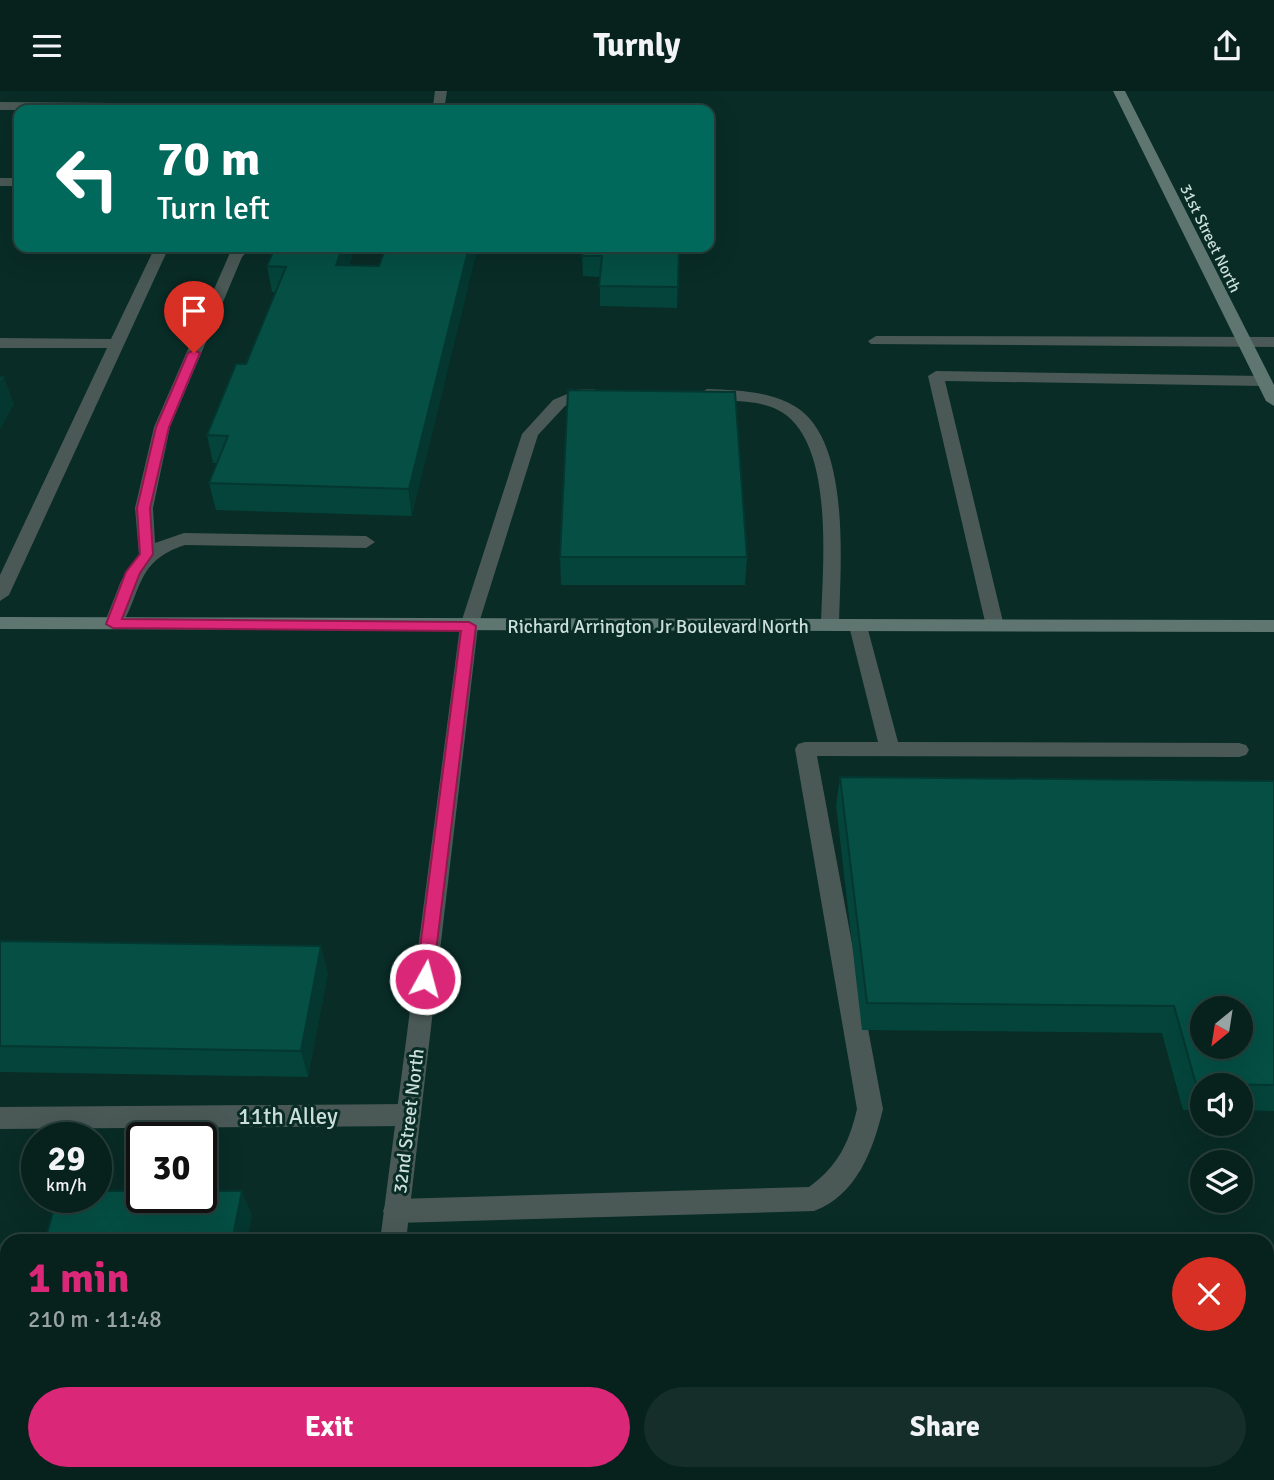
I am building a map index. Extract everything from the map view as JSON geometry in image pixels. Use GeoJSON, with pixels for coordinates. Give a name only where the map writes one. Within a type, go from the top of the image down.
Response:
{"type":"FeatureCollection","features":[{"type":"Feature","properties":{"kind":"street","name":"31st Street North"},"geometry":{"type":"LineString","coordinates":[[1119,91],[1274,401]]}},
{"type":"Feature","properties":{"kind":"street"},"geometry":{"type":"LineString","coordinates":[[0,595],[160,252]]}},
{"type":"Feature","properties":{"kind":"street"},"geometry":{"type":"LineString","coordinates":[[147,554],[144,508],[162,427],[239,252]]}},
{"type":"Feature","properties":{"kind":"street"},"geometry":{"type":"LineString","coordinates":[[876,341],[1274,342]]}},
{"type":"Feature","properties":{"kind":"street"},"geometry":{"type":"LineString","coordinates":[[0,344],[116,344]]}},
{"type":"Feature","properties":{"kind":"street"},"geometry":{"type":"LineString","coordinates":[[995,626],[936,376],[1264,381]]}},
{"type":"Feature","properties":{"kind":"street","name":"32nd Street North"},"geometry":{"type":"LineString","coordinates":[[394,1234],[469,626],[530,434],[559,403],[579,394],[616,393]]}},
{"type":"Feature","properties":{"kind":"street"},"geometry":{"type":"LineString","coordinates":[[695,394],[735,395],[771,402],[799,416],[813,434],[828,478],[830,626]]}},
{"type":"Feature","properties":{"kind":"street"},"geometry":{"type":"LineString","coordinates":[[113,624],[133,572],[147,554],[163,544],[184,539],[366,542]]}},
{"type":"Feature","properties":{"kind":"street","name":"Richard Arrington Jr Boulevard North"},"geometry":{"type":"LineString","coordinates":[[0,623],[1274,626]]}},
{"type":"Feature","properties":{"kind":"street"},"geometry":{"type":"LineString","coordinates":[[858,626],[890,750]]}},
{"type":"Feature","properties":{"kind":"street"},"geometry":{"type":"LineString","coordinates":[[396,1211],[814,1199],[838,1182],[862,1146],[870,1109],[805,750],[1238,750]]}},
{"type":"Feature","properties":{"kind":"street","name":"11th Alley"},"geometry":{"type":"LineString","coordinates":[[0,1118],[408,1115]]}},
{"type":"Feature","properties":{"kind":"building"},"geometry":{"type":"Polygon","coordinates":[[[273,252],[341,252],[336,265],[379,266],[384,252],[468,252],[409,489],[209,483],[228,436],[207,435],[236,364],[246,364],[286,267],[267,266],[273,252]]]}},
{"type":"Feature","properties":{"kind":"building"},"geometry":{"type":"Polygon","coordinates":[[[582,252],[679,252],[678,287],[599,286],[602,256],[582,256],[582,252]]]}},
{"type":"Feature","properties":{"kind":"building"},"geometry":{"type":"Polygon","coordinates":[[[568,390],[735,392],[747,557],[560,557],[568,390]]]}},
{"type":"Feature","properties":{"kind":"building"},"geometry":{"type":"Polygon","coordinates":[[[840,777],[1274,781],[1274,1085],[1253,1085],[1253,1073],[1193,1073],[1174,1006],[867,1003],[840,777]]]}},
{"type":"Feature","properties":{"kind":"building"},"geometry":{"type":"Polygon","coordinates":[[[0,941],[321,946],[301,1051],[0,1046],[0,941]]]}},
{"type":"Feature","properties":{"kind":"building"},"geometry":{"type":"Polygon","coordinates":[[[112,1191],[126,1191],[126,1213],[217,1213],[217,1191],[242,1191],[233,1234],[47,1234],[53,1213],[112,1213],[112,1191]]]}},
{"type":"Feature","properties":{"kind":"route"},"geometry":{"type":"LineString","coordinates":[[194,353],[162,427],[144,508],[147,554],[133,572],[113,624],[469,626],[425,979]]}}]}
